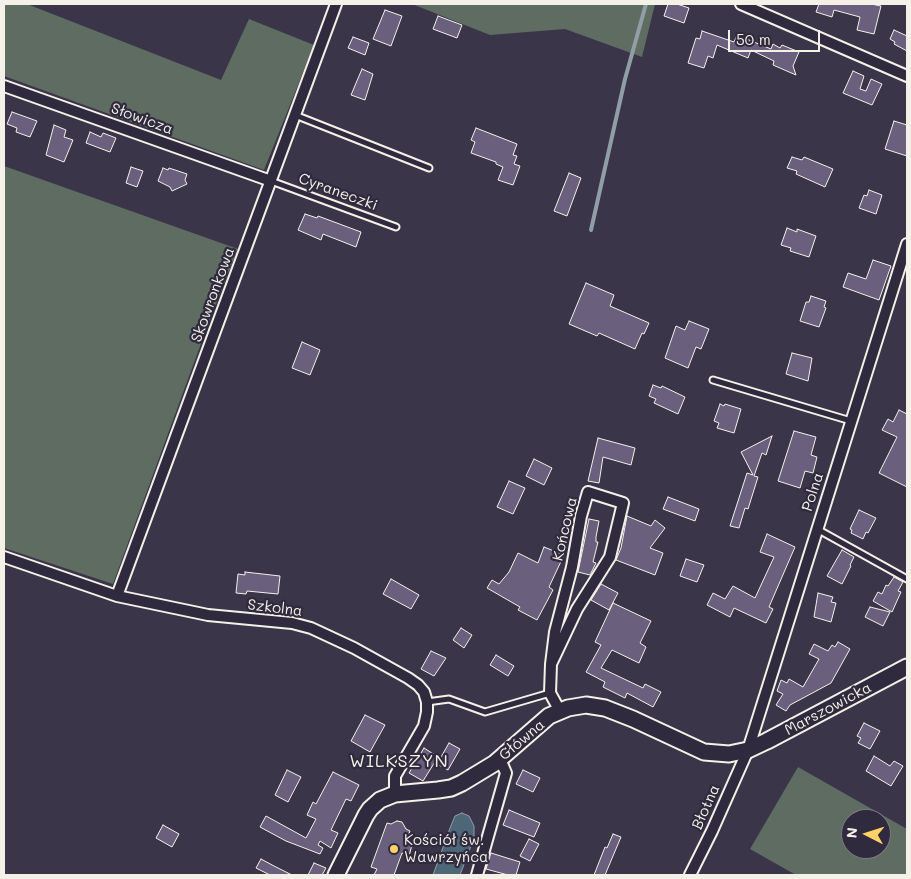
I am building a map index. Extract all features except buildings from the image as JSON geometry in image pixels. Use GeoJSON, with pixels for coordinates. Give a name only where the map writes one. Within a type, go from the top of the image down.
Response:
{"type":"FeatureCollection","features":[{"type":"Feature","properties":{"kind":"street","name":"Skowronkowa"},"geometry":{"type":"LineString","coordinates":[[118,596],[336,4]]}},
{"type":"Feature","properties":{"kind":"street"},"geometry":{"type":"LineString","coordinates":[[741,4],[907,76]]}},
{"type":"Feature","properties":{"kind":"street","name":"Słowicza"},"geometry":{"type":"LineString","coordinates":[[4,86],[271,181]]}},
{"type":"Feature","properties":{"kind":"street","name":"Polna"},"geometry":{"type":"LineString","coordinates":[[748,750],[907,244]]}},
{"type":"Feature","properties":{"kind":"street","name":"Końcowa"},"geometry":{"type":"LineString","coordinates":[[550,693],[551,664],[555,632],[572,567],[581,516],[588,492],[623,503],[610,557],[578,609],[551,664]]}},
{"type":"Feature","properties":{"kind":"street","name":"Szkolna"},"geometry":{"type":"LineString","coordinates":[[4,557],[118,596],[208,615],[292,623],[311,628],[354,648],[408,678],[424,692],[427,702]]}},
{"type":"Feature","properties":{"kind":"street","name":"Marszowicka"},"geometry":{"type":"LineString","coordinates":[[748,750],[780,735],[907,667]]}},
{"type":"Feature","properties":{"kind":"street"},"geometry":{"type":"LineString","coordinates":[[550,693],[560,711]]}},
{"type":"Feature","properties":{"kind":"street"},"geometry":{"type":"LineString","coordinates":[[395,794],[395,776],[424,726],[427,702]]}},
{"type":"Feature","properties":{"kind":"street","name":"Główna"},"geometry":{"type":"LineString","coordinates":[[336,875],[370,809],[380,800],[395,794],[451,788],[500,759],[549,716],[560,711],[586,705],[605,708],[704,752],[729,754],[748,750]]}},
{"type":"Feature","properties":{"kind":"street","name":"Błotna"},"geometry":{"type":"LineString","coordinates":[[690,875],[748,750]]}},
{"type":"Feature","properties":{"kind":"street"},"geometry":{"type":"LineString","coordinates":[[477,875],[506,773],[500,759]]}},
{"type":"Feature","properties":{"kind":"lane"},"geometry":{"type":"LineString","coordinates":[[295,115],[429,168]]}},
{"type":"Feature","properties":{"kind":"lane","name":"Cyraneczki"},"geometry":{"type":"LineString","coordinates":[[271,181],[396,227]]}},
{"type":"Feature","properties":{"kind":"lane"},"geometry":{"type":"LineString","coordinates":[[713,380],[851,422]]}},
{"type":"Feature","properties":{"kind":"lane"},"geometry":{"type":"LineString","coordinates":[[817,529],[907,579]]}},
{"type":"Feature","properties":{"kind":"lane"},"geometry":{"type":"LineString","coordinates":[[427,702],[449,699],[485,712],[550,693]]}},
{"type":"Feature","properties":{"kind":"green space"},"geometry":{"type":"Polygon","coordinates":[[[4,4],[27,4],[221,80],[249,19],[314,45],[264,170],[4,76],[4,4]]]}},
{"type":"Feature","properties":{"kind":"green space"},"geometry":{"type":"Polygon","coordinates":[[[412,4],[655,4],[642,57],[565,29],[490,35],[412,4]]]}},
{"type":"Feature","properties":{"kind":"green space"},"geometry":{"type":"Polygon","coordinates":[[[4,166],[238,249],[210,319],[113,584],[4,548],[4,166]]]}},
{"type":"Feature","properties":{"kind":"green space"},"geometry":{"type":"Polygon","coordinates":[[[798,767],[872,809],[841,809],[841,859],[891,859],[891,820],[907,829],[907,875],[796,875],[750,849],[798,767]]]}},
{"type":"Feature","properties":{"kind":"water"},"geometry":{"type":"Polygon","coordinates":[[[462,813],[469,816],[474,826],[474,838],[460,875],[433,875],[455,816],[462,813]]]}},
{"type":"Feature","properties":{"kind":"waterway"},"geometry":{"type":"LineString","coordinates":[[591,230],[625,79],[646,4]]}},
{"type":"Feature","properties":{"kind":"place","name":"Kościół św. Wawrzyńca"},"geometry":{"type":"Point","coordinates":[394,849]}},
{"type":"Feature","properties":{"kind":"district","name":"WILKSZYN"},"geometry":{"type":"Point","coordinates":[399,761]}}]}
